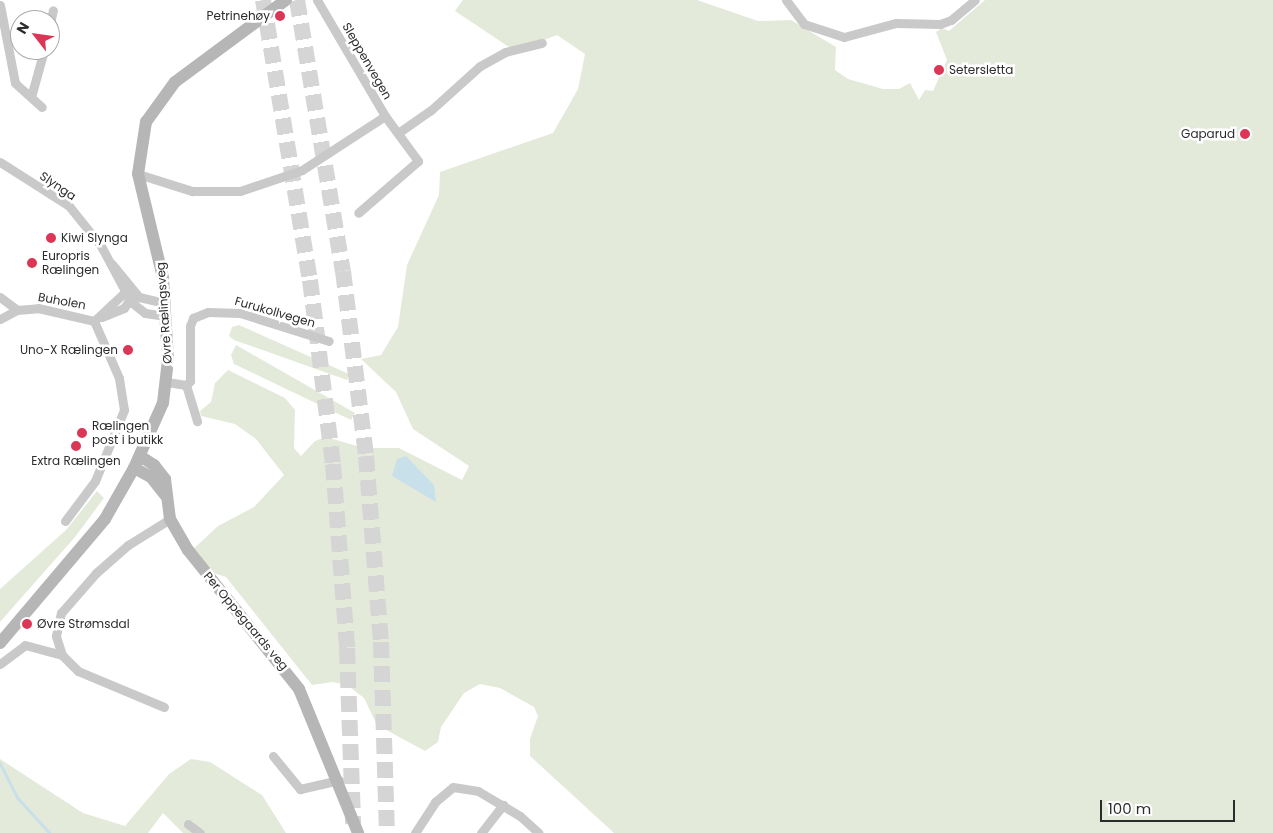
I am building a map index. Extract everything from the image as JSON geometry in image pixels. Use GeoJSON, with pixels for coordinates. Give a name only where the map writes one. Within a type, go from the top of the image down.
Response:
{"type":"FeatureCollection","features":[{"type":"Feature","properties":{"kind":"main road","name":"Øvre Rælingsveg"},"geometry":{"type":"LineString","coordinates":[[0,643],[95,532],[134,468],[158,417],[167,382],[166,310],[159,252],[138,174],[144,129],[168,89],[286,0]]}},
{"type":"Feature","properties":{"kind":"main road","name":"Per Oppegaards veg"},"geometry":{"type":"LineString","coordinates":[[140,456],[162,474],[170,519],[202,570],[293,678],[312,713],[358,833]]}},
{"type":"Feature","properties":{"kind":"main road","name":"Per Oppegaards veg"},"geometry":{"type":"LineString","coordinates":[[134,468],[151,477],[165,495]]}},
{"type":"Feature","properties":{"kind":"street","name":"Sleppenvegen"},"geometry":{"type":"LineString","coordinates":[[317,0],[385,116],[418,162],[358,213]]}},
{"type":"Feature","properties":{"kind":"street"},"geometry":{"type":"LineString","coordinates":[[786,0],[804,24],[844,37],[896,23],[940,24],[951,20],[974,0]]}},
{"type":"Feature","properties":{"kind":"street"},"geometry":{"type":"LineString","coordinates":[[0,5],[15,83],[32,96],[42,107]]}},
{"type":"Feature","properties":{"kind":"street"},"geometry":{"type":"LineString","coordinates":[[398,133],[430,111],[480,66],[505,52],[542,43]]}},
{"type":"Feature","properties":{"kind":"street"},"geometry":{"type":"LineString","coordinates":[[32,96],[41,60]]}},
{"type":"Feature","properties":{"kind":"street"},"geometry":{"type":"LineString","coordinates":[[138,174],[212,194],[248,189],[302,170],[385,116]]}},
{"type":"Feature","properties":{"kind":"street","name":"Slynga"},"geometry":{"type":"LineString","coordinates":[[0,162],[69,206],[112,264],[119,268],[129,293]]}},
{"type":"Feature","properties":{"kind":"street"},"geometry":{"type":"LineString","coordinates":[[129,293],[166,310]]}},
{"type":"Feature","properties":{"kind":"street"},"geometry":{"type":"LineString","coordinates":[[129,293],[131,302],[145,313],[166,310]]}},
{"type":"Feature","properties":{"kind":"street","name":"Buholen"},"geometry":{"type":"LineString","coordinates":[[98,319],[129,293]]}},
{"type":"Feature","properties":{"kind":"street"},"geometry":{"type":"LineString","coordinates":[[0,297],[17,310]]}},
{"type":"Feature","properties":{"kind":"street","name":"Buholen"},"geometry":{"type":"LineString","coordinates":[[0,319],[17,310],[38,308],[98,319],[110,317],[131,302]]}},
{"type":"Feature","properties":{"kind":"street","name":"Furukollvegen"},"geometry":{"type":"LineString","coordinates":[[186,385],[193,366],[190,326],[200,314],[216,310],[240,313],[329,341]]}},
{"type":"Feature","properties":{"kind":"street"},"geometry":{"type":"LineString","coordinates":[[65,521],[99,474],[124,410],[119,378],[98,319]]}},
{"type":"Feature","properties":{"kind":"street"},"geometry":{"type":"LineString","coordinates":[[167,382],[186,385],[197,421]]}},
{"type":"Feature","properties":{"kind":"street"},"geometry":{"type":"LineString","coordinates":[[164,707],[91,678],[68,664],[62,655],[57,624],[69,601],[111,558],[170,519]]}},
{"type":"Feature","properties":{"kind":"street"},"geometry":{"type":"LineString","coordinates":[[0,664],[25,645],[62,655]]}},
{"type":"Feature","properties":{"kind":"street"},"geometry":{"type":"LineString","coordinates":[[273,756],[300,789],[339,780]]}},
{"type":"Feature","properties":{"kind":"street"},"geometry":{"type":"LineString","coordinates":[[415,833],[434,802],[452,787],[478,791],[503,805],[539,833]]}},
{"type":"Feature","properties":{"kind":"street"},"geometry":{"type":"LineString","coordinates":[[481,833],[503,805]]}},
{"type":"Feature","properties":{"kind":"street"},"geometry":{"type":"LineString","coordinates":[[188,824],[200,833]]}},
{"type":"Feature","properties":{"kind":"green space"},"geometry":{"type":"Polygon","coordinates":[[[463,0],[697,0],[758,21],[791,20],[836,47],[835,70],[848,79],[883,89],[899,89],[910,83],[919,100],[925,90],[933,91],[947,60],[936,32],[942,28],[949,31],[985,0],[1273,0],[1273,833],[614,833],[530,756],[530,739],[538,716],[534,707],[500,688],[480,684],[464,693],[441,727],[438,742],[425,751],[377,725],[364,698],[347,685],[333,682],[312,685],[226,577],[205,570],[187,555],[218,526],[254,507],[284,475],[256,439],[235,424],[201,416],[200,411],[211,402],[215,383],[228,370],[285,398],[295,410],[294,448],[301,456],[315,441],[326,437],[364,448],[399,448],[462,480],[469,466],[413,429],[396,392],[361,359],[381,355],[398,327],[407,265],[439,195],[440,172],[553,133],[578,89],[585,54],[557,35],[515,51],[455,11],[463,0]]]}},
{"type":"Feature","properties":{"kind":"green space"},"geometry":{"type":"Polygon","coordinates":[[[239,325],[349,374],[347,380],[234,340],[229,336],[232,327],[239,325]]]}},
{"type":"Feature","properties":{"kind":"green space"},"geometry":{"type":"Polygon","coordinates":[[[236,345],[355,413],[351,420],[234,364],[231,355],[236,345]]]}},
{"type":"Feature","properties":{"kind":"green space"},"geometry":{"type":"Polygon","coordinates":[[[97,491],[104,498],[75,537],[0,622],[0,589],[66,530],[97,491]]]}},
{"type":"Feature","properties":{"kind":"green space"},"geometry":{"type":"Polygon","coordinates":[[[0,759],[83,813],[125,826],[169,774],[191,759],[210,762],[262,795],[286,833],[183,833],[163,813],[148,833],[0,833],[0,759]]]}},
{"type":"Feature","properties":{"kind":"water"},"geometry":{"type":"Polygon","coordinates":[[[406,456],[434,485],[436,502],[392,476],[397,459],[406,456]]]}},
{"type":"Feature","properties":{"kind":"waterway"},"geometry":{"type":"LineString","coordinates":[[0,763],[18,798],[50,833]]}},
{"type":"Feature","properties":{"kind":"tunnel"},"geometry":{"type":"LineString","coordinates":[[263,0],[310,280],[333,464],[347,648],[353,824]]}},
{"type":"Feature","properties":{"kind":"tunnel"},"geometry":{"type":"LineString","coordinates":[[297,0],[343,271],[366,456],[381,642],[387,833]]}},
{"type":"Feature","properties":{"kind":"place","name":"Petrinehøy"},"geometry":{"type":"Point","coordinates":[280,16]}},
{"type":"Feature","properties":{"kind":"place","name":"Setersletta"},"geometry":{"type":"Point","coordinates":[939,70]}},
{"type":"Feature","properties":{"kind":"place","name":"Gaparud"},"geometry":{"type":"Point","coordinates":[1245,134]}},
{"type":"Feature","properties":{"kind":"place","name":"Kiwi Slynga"},"geometry":{"type":"Point","coordinates":[51,238]}},
{"type":"Feature","properties":{"kind":"place","name":"Europris Rælingen"},"geometry":{"type":"Point","coordinates":[32,263]}},
{"type":"Feature","properties":{"kind":"place","name":"Uno-X Rælingen"},"geometry":{"type":"Point","coordinates":[128,350]}},
{"type":"Feature","properties":{"kind":"place","name":"Rælingen post i butikk"},"geometry":{"type":"Point","coordinates":[82,433]}},
{"type":"Feature","properties":{"kind":"place","name":"Extra Rælingen"},"geometry":{"type":"Point","coordinates":[76,446]}},
{"type":"Feature","properties":{"kind":"place","name":"Øvre Strømsdal"},"geometry":{"type":"Point","coordinates":[27,624]}}]}
